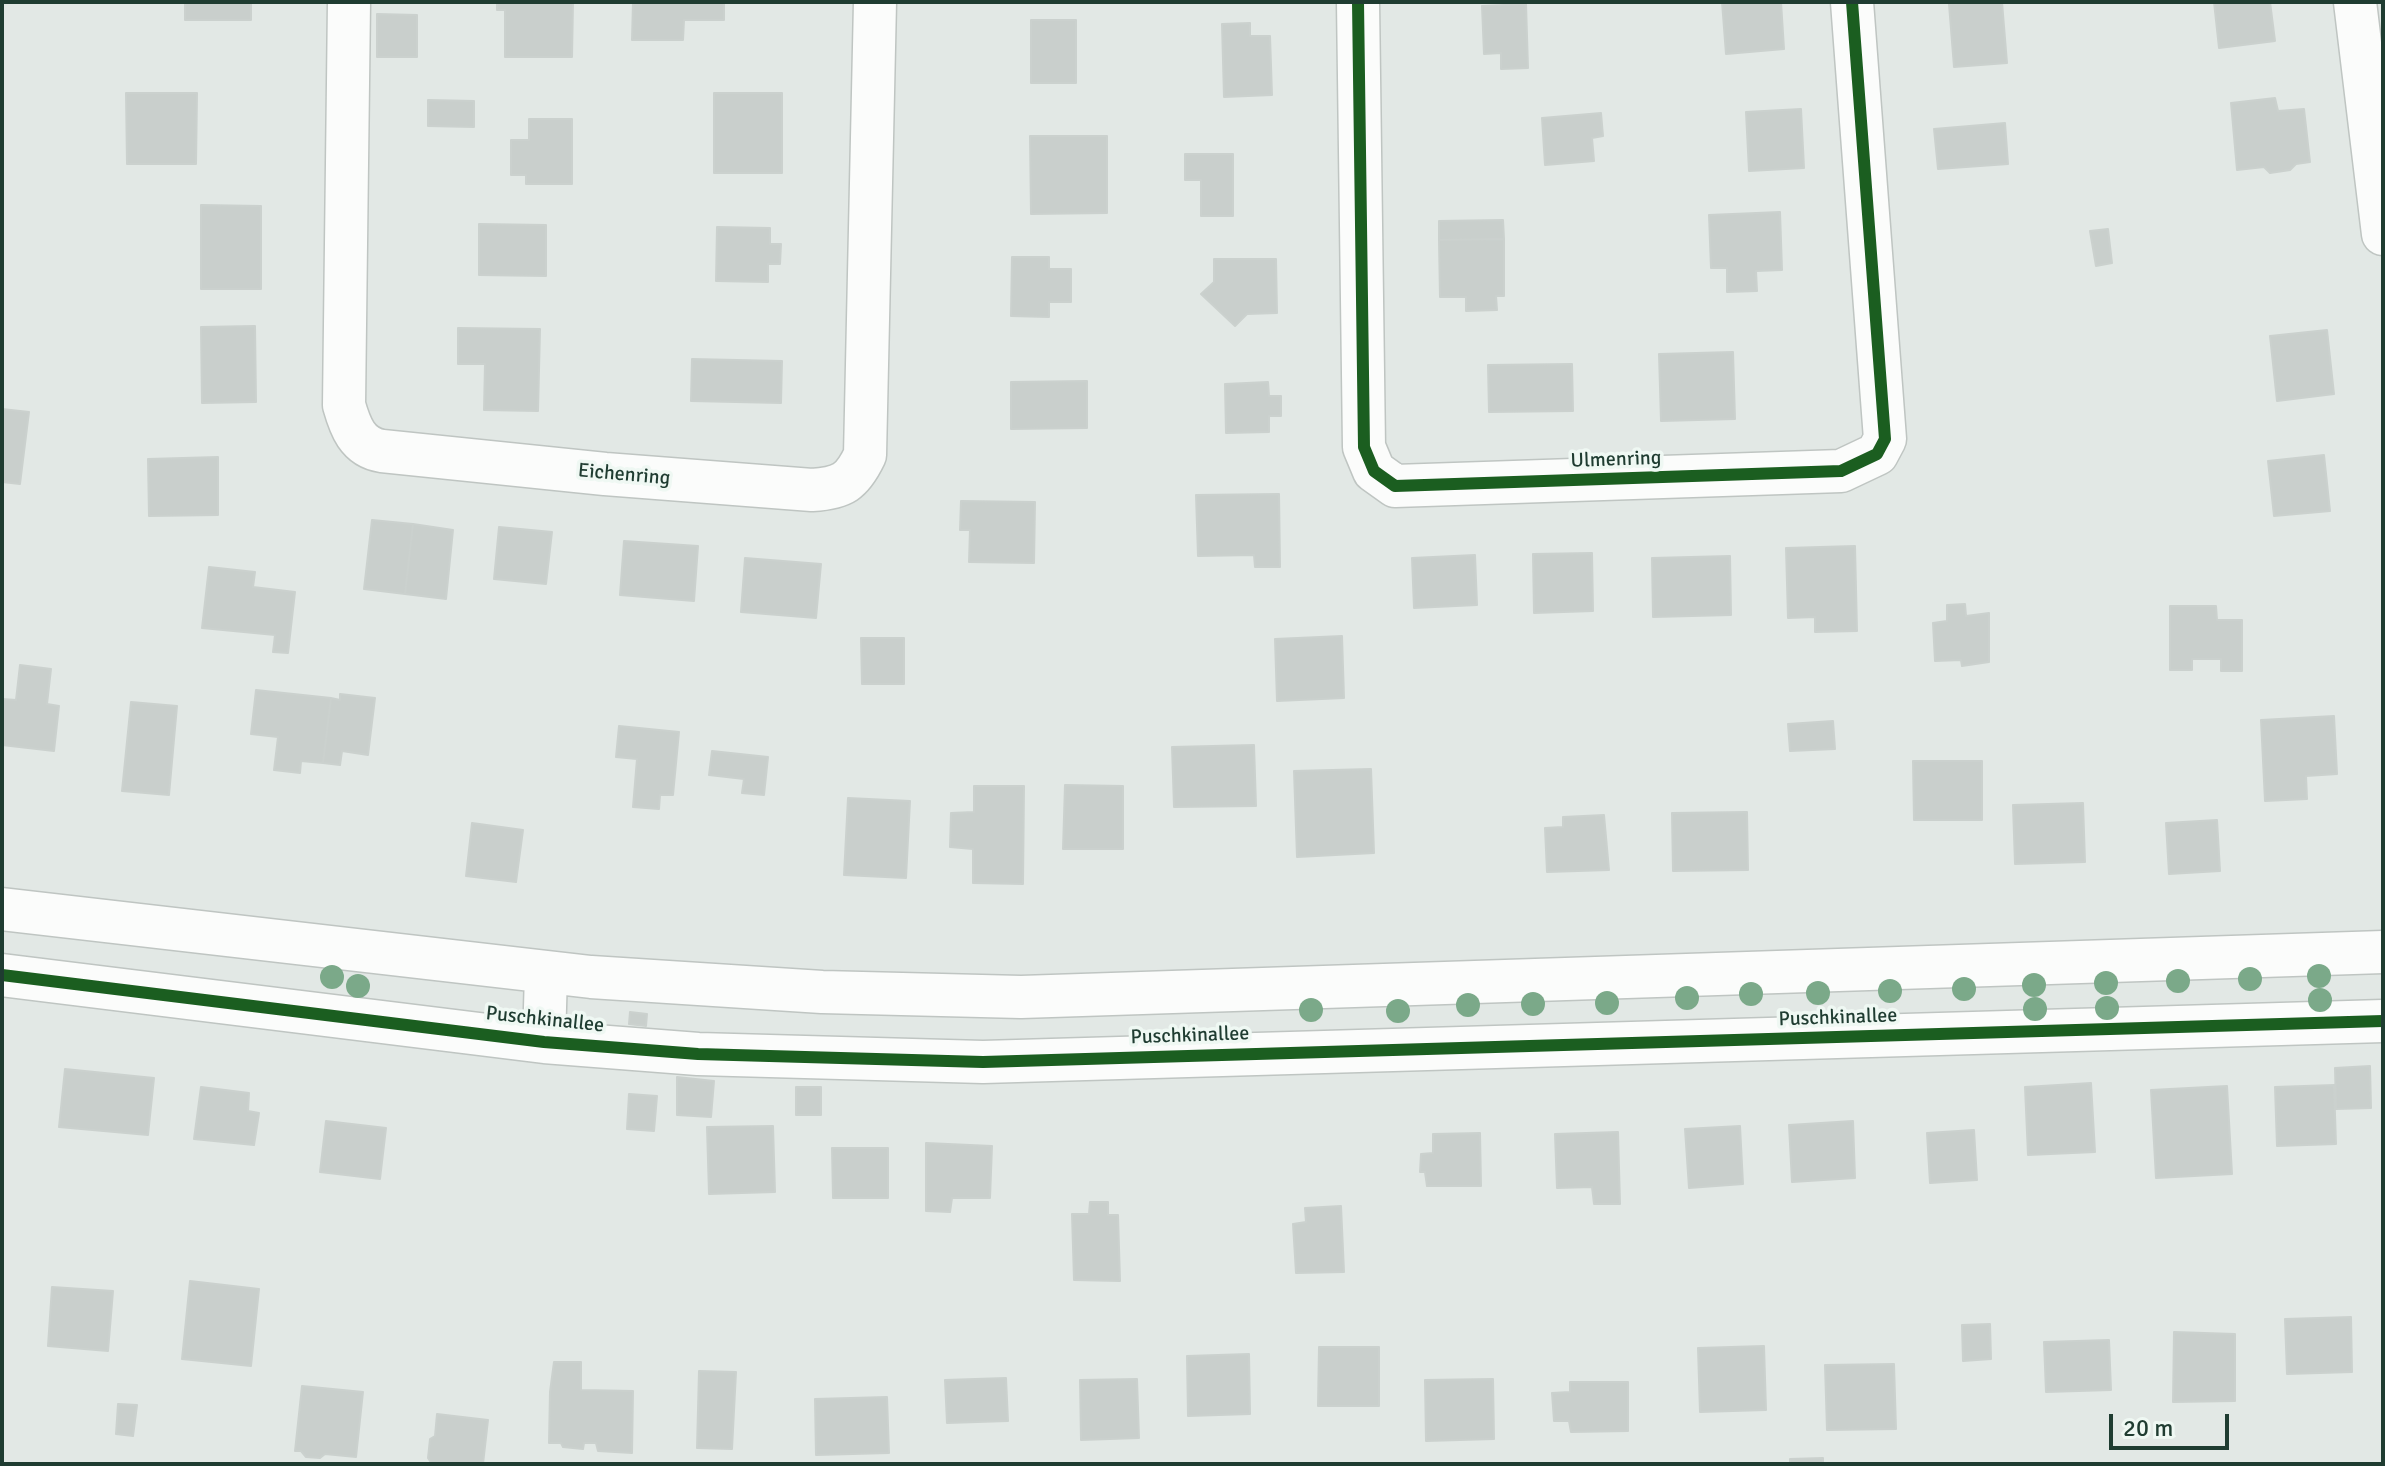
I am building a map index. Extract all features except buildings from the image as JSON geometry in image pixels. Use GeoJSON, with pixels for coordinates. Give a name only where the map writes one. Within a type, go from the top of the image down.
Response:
{"type":"FeatureCollection","features":[{"type":"Feature","properties":{"kind":"street","name":"Eichenring"},"geometry":{"type":"LineString","coordinates":[[349,2],[344,405],[351,430],[359,440],[382,451],[593,473],[812,490],[832,488],[848,481],[856,474],[865,455],[875,2]]}},
{"type":"Feature","properties":{"kind":"street","name":"Ulmenring"},"geometry":{"type":"LineString","coordinates":[[1358,2],[1364,447],[1374,471],[1395,486],[1841,471],[1877,454],[1885,439],[1852,2]]}},
{"type":"Feature","properties":{"kind":"street"},"geometry":{"type":"LineString","coordinates":[[2355,2],[2383,234]]}},
{"type":"Feature","properties":{"kind":"street"},"geometry":{"type":"LineString","coordinates":[[2,909],[546,973],[767,989],[1021,997],[2383,952]]}},
{"type":"Feature","properties":{"kind":"street"},"geometry":{"type":"LineString","coordinates":[[544,1042],[546,973]]}},
{"type":"Feature","properties":{"kind":"street","name":"Puschkinallee"},"geometry":{"type":"LineString","coordinates":[[2,975],[544,1042],[698,1054],[983,1062],[2383,1021]]}},
{"type":"Feature","properties":{"kind":"street"},"geometry":{"type":"LineString","coordinates":[[1645,978],[1645,1044]]}},
{"type":"Feature","properties":{"kind":"cycle path"},"geometry":{"type":"LineString","coordinates":[[1358,2],[1364,447],[1374,471],[1395,486],[1841,471],[1877,454],[1885,439],[1852,2]]}},
{"type":"Feature","properties":{"kind":"cycle path"},"geometry":{"type":"LineString","coordinates":[[2,975],[544,1042],[698,1054],[983,1062],[2383,1021]]}}]}
